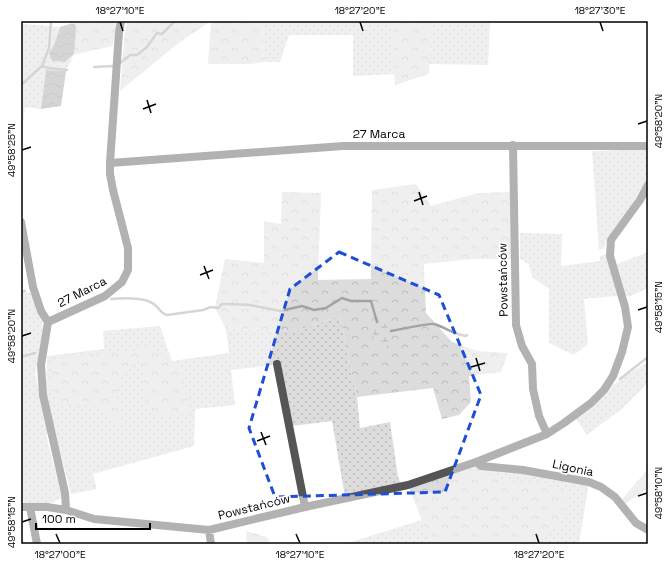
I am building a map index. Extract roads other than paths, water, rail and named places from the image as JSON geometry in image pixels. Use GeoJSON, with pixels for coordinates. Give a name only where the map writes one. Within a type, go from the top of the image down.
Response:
{"type":"FeatureCollection","features":[{"type":"Feature","properties":{"kind":"street","name":"27 Marca"},"geometry":{"type":"LineString","coordinates":[[21,222],[33,288],[41,311],[48,322],[105,296],[122,282],[128,270],[128,248],[110,174],[119,32],[121,21]]}},
{"type":"Feature","properties":{"kind":"street","name":"Powstańców"},"geometry":{"type":"LineString","coordinates":[[512,145],[516,325],[522,346],[532,364],[533,390],[538,410],[547,434]]}},
{"type":"Feature","properties":{"kind":"street","name":"27 Marca"},"geometry":{"type":"LineString","coordinates":[[110,162],[343,146],[648,146]]}},
{"type":"Feature","properties":{"kind":"street","name":"Powstańców"},"geometry":{"type":"LineString","coordinates":[[21,507],[47,507],[66,510],[94,519],[209,530],[305,507],[408,485],[476,462],[547,434],[591,403],[604,390],[613,376],[622,352],[628,327],[625,307],[610,256],[611,240],[640,200],[648,185]]}},
{"type":"Feature","properties":{"kind":"street"},"geometry":{"type":"LineString","coordinates":[[48,322],[41,365],[43,395],[65,493],[66,510]]}},
{"type":"Feature","properties":{"kind":"street","name":"Powstańców"},"geometry":{"type":"LineString","coordinates":[[277,364],[305,507]]}},
{"type":"Feature","properties":{"kind":"street","name":"Ligonia"},"geometry":{"type":"LineString","coordinates":[[476,462],[482,466],[536,472],[589,482],[601,487],[614,497],[636,523],[648,530]]}},
{"type":"Feature","properties":{"kind":"street"},"geometry":{"type":"LineString","coordinates":[[30,507],[37,544]]}},
{"type":"Feature","properties":{"kind":"street","name":"Powstańców"},"geometry":{"type":"LineString","coordinates":[[209,530],[211,544]]}},
{"type":"Feature","properties":{"kind":"water"},"geometry":{"type":"Polygon","coordinates":[[[75,24],[76,28],[74,54],[65,62],[52,61],[49,53],[54,45],[60,27],[75,24]]]}},
{"type":"Feature","properties":{"kind":"water"},"geometry":{"type":"Polygon","coordinates":[[[46,70],[66,71],[61,106],[41,109],[46,70]]]}},
{"type":"Feature","properties":{"kind":"waterway"},"geometry":{"type":"LineString","coordinates":[[21,85],[42,66],[49,48],[51,21]]}},
{"type":"Feature","properties":{"kind":"waterway"},"geometry":{"type":"LineString","coordinates":[[120,63],[130,55],[137,55],[147,47],[157,33],[162,34],[175,21]]}},
{"type":"Feature","properties":{"kind":"waterway"},"geometry":{"type":"LineString","coordinates":[[42,66],[67,70]]}},
{"type":"Feature","properties":{"kind":"waterway"},"geometry":{"type":"LineString","coordinates":[[94,67],[113,66]]}},
{"type":"Feature","properties":{"kind":"waterway"},"geometry":{"type":"LineString","coordinates":[[21,292],[25,291]]}},
{"type":"Feature","properties":{"kind":"waterway"},"geometry":{"type":"LineString","coordinates":[[111,299],[121,298],[151,302],[167,315],[203,310],[211,307],[218,308],[222,304],[250,305],[280,311],[302,306],[314,310],[326,308],[342,298],[351,301],[371,301],[377,322]]}},
{"type":"Feature","properties":{"kind":"waterway"},"geometry":{"type":"LineString","coordinates":[[391,331],[434,324],[457,334],[467,335]]}},
{"type":"Feature","properties":{"kind":"waterway"},"geometry":{"type":"LineString","coordinates":[[21,357],[35,353]]}},
{"type":"Feature","properties":{"kind":"waterway"},"geometry":{"type":"LineString","coordinates":[[620,379],[648,357]]}}]}
